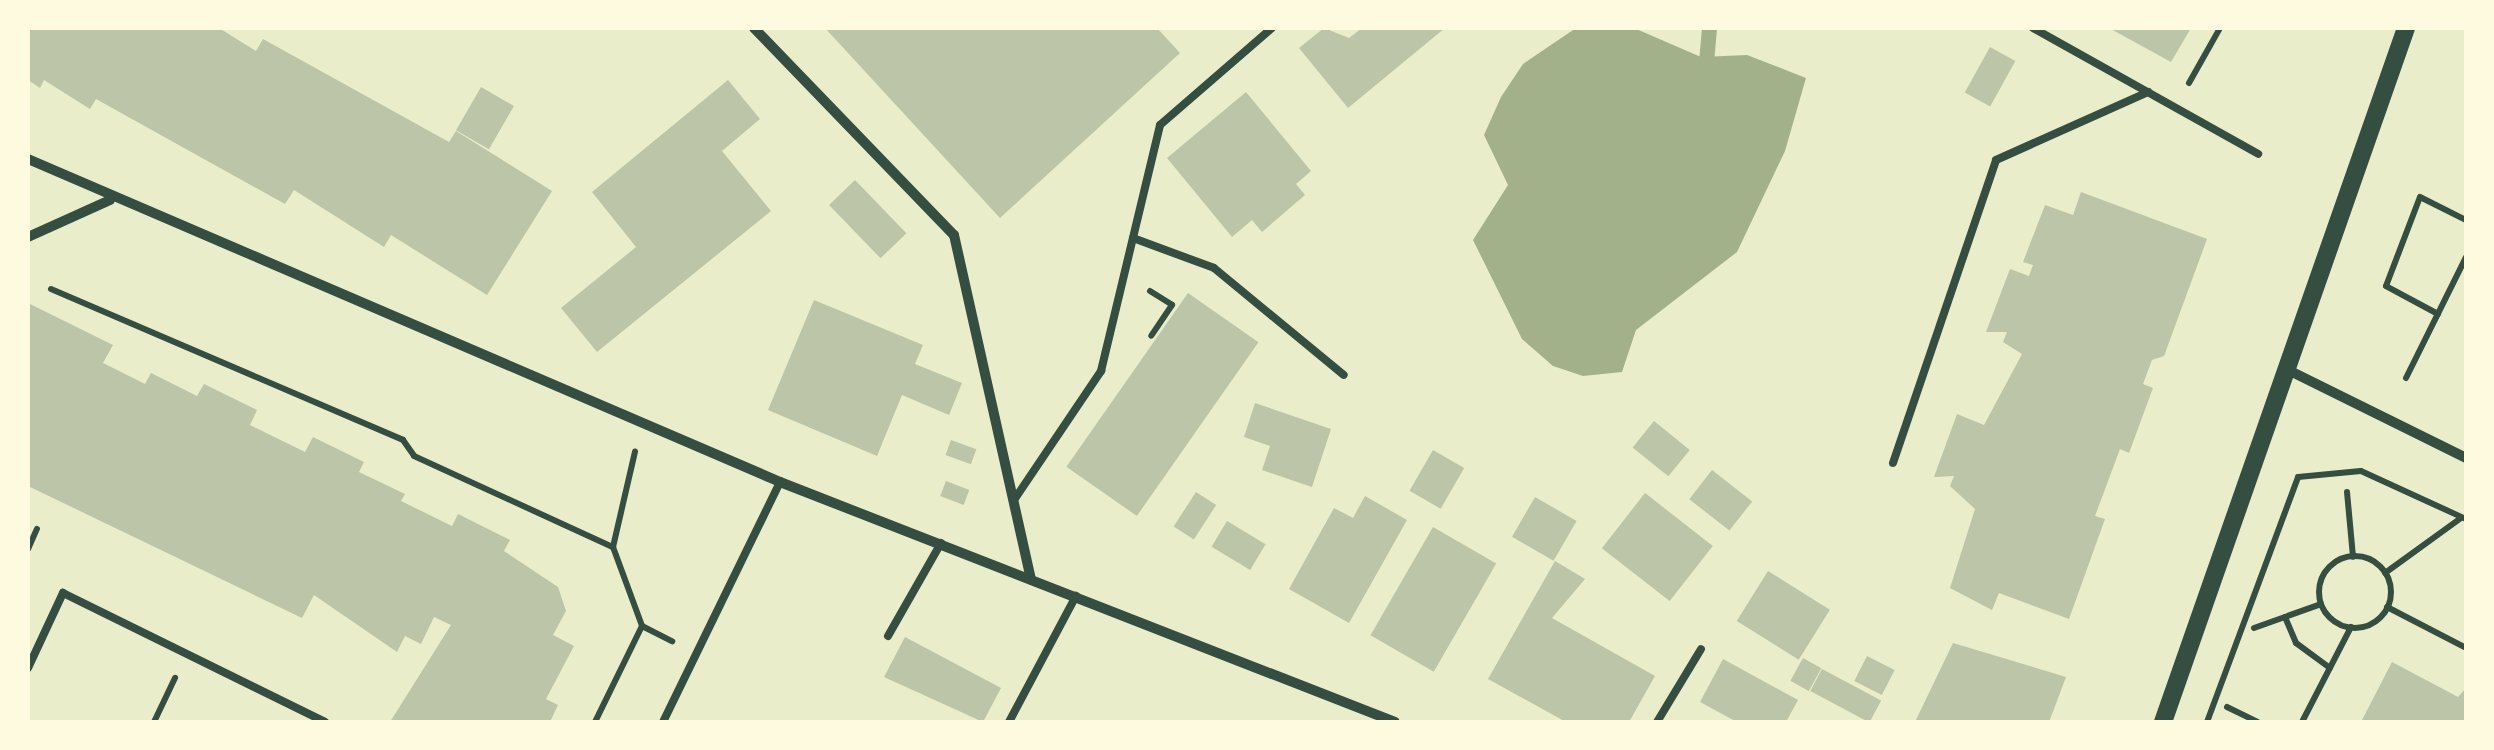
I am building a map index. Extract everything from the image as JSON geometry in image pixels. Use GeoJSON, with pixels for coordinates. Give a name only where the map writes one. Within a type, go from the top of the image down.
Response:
{"type":"FeatureCollection","features":[{"type":"Feature","properties":{"kind":"street"},"geometry":{"type":"LineString","coordinates":[[754,28],[954,235],[1031,579]]}},
{"type":"Feature","properties":{"kind":"street"},"geometry":{"type":"LineString","coordinates":[[2163,722],[2406,28]]}},
{"type":"Feature","properties":{"kind":"street"},"geometry":{"type":"LineString","coordinates":[[28,159],[110,200],[780,482],[1395,722]]}},
{"type":"Feature","properties":{"kind":"street"},"geometry":{"type":"LineString","coordinates":[[28,237],[110,200]]}},
{"type":"Feature","properties":{"kind":"street"},"geometry":{"type":"LineString","coordinates":[[2285,369],[2466,458]]}},
{"type":"Feature","properties":{"kind":"lane"},"geometry":{"type":"LineString","coordinates":[[1014,500],[1101,371],[1160,125],[1272,28]]}},
{"type":"Feature","properties":{"kind":"lane"},"geometry":{"type":"LineString","coordinates":[[2033,28],[2258,154]]}},
{"type":"Feature","properties":{"kind":"lane"},"geometry":{"type":"LineString","coordinates":[[1892,464],[1996,160],[2148,92]]}},
{"type":"Feature","properties":{"kind":"lane"},"geometry":{"type":"LineString","coordinates":[[1133,238],[1214,268],[1344,375]]}},
{"type":"Feature","properties":{"kind":"lane"},"geometry":{"type":"LineString","coordinates":[[664,722],[780,482]]}},
{"type":"Feature","properties":{"kind":"lane"},"geometry":{"type":"LineString","coordinates":[[888,636],[940,543]]}},
{"type":"Feature","properties":{"kind":"lane"},"geometry":{"type":"LineString","coordinates":[[28,668],[63,593],[188,651],[325,722]]}},
{"type":"Feature","properties":{"kind":"lane"},"geometry":{"type":"LineString","coordinates":[[1009,722],[1076,596]]}},
{"type":"Feature","properties":{"kind":"lane"},"geometry":{"type":"LineString","coordinates":[[1658,722],[1702,649]]}},
{"type":"Feature","properties":{"kind":"path"},"geometry":{"type":"LineString","coordinates":[[2176,108],[2220,28]]}},
{"type":"Feature","properties":{"kind":"path"},"geometry":{"type":"LineString","coordinates":[[2438,314],[2386,286],[2420,196],[2466,220]]}},
{"type":"Feature","properties":{"kind":"path"},"geometry":{"type":"LineString","coordinates":[[2406,378],[2466,257]]}},
{"type":"Feature","properties":{"kind":"path"},"geometry":{"type":"LineString","coordinates":[[51,288],[403,440],[414,456],[613,547]]}},
{"type":"Feature","properties":{"kind":"path"},"geometry":{"type":"LineString","coordinates":[[1151,336],[1166,313]]}},
{"type":"Feature","properties":{"kind":"path"},"geometry":{"type":"LineString","coordinates":[[595,722],[642,626],[613,547],[618,494],[646,426]]}},
{"type":"Feature","properties":{"kind":"path"},"geometry":{"type":"LineString","coordinates":[[2207,722],[2298,478],[2361,470],[2464,518],[2386,574]]}},
{"type":"Feature","properties":{"kind":"path"},"geometry":{"type":"LineString","coordinates":[[2347,492],[2353,556]]}},
{"type":"Feature","properties":{"kind":"path"},"geometry":{"type":"LineString","coordinates":[[28,549],[37,529]]}},
{"type":"Feature","properties":{"kind":"path"},"geometry":{"type":"LineString","coordinates":[[2353,556],[2386,574]]}},
{"type":"Feature","properties":{"kind":"path"},"geometry":{"type":"LineString","coordinates":[[2321,604],[2326,571],[2353,556]]}},
{"type":"Feature","properties":{"kind":"path"},"geometry":{"type":"LineString","coordinates":[[2321,604],[2351,627],[2370,625],[2387,606],[2386,574]]}},
{"type":"Feature","properties":{"kind":"path"},"geometry":{"type":"LineString","coordinates":[[2254,628],[2321,604]]}},
{"type":"Feature","properties":{"kind":"path"},"geometry":{"type":"LineString","coordinates":[[2387,606],[2466,648]]}},
{"type":"Feature","properties":{"kind":"path"},"geometry":{"type":"LineString","coordinates":[[2286,617],[2296,643],[2330,668]]}},
{"type":"Feature","properties":{"kind":"path"},"geometry":{"type":"LineString","coordinates":[[2302,722],[2351,627]]}},
{"type":"Feature","properties":{"kind":"path"},"geometry":{"type":"LineString","coordinates":[[154,722],[188,651]]}},
{"type":"Feature","properties":{"kind":"path"},"geometry":{"type":"LineString","coordinates":[[2228,707],[2258,722]]}},
{"type":"Feature","properties":{"kind":"shaded area"},"geometry":{"type":"Polygon","coordinates":[[[1576,28],[1634,28],[1701,57],[1747,55],[1806,78],[1785,151],[1737,252],[1636,330],[1622,372],[1583,376],[1553,366],[1522,339],[1473,240],[1508,185],[1484,135],[1501,97],[1523,64],[1576,28]]]}},
{"type":"Feature","properties":{"kind":"building"},"geometry":{"type":"Polygon","coordinates":[[[28,28],[219,28],[256,51],[263,39],[449,142],[456,131],[552,191],[487,295],[391,235],[384,247],[294,190],[285,204],[96,99],[90,109],[44,80],[40,88],[28,80],[28,28]]]}},
{"type":"Feature","properties":{"kind":"building"},"geometry":{"type":"Polygon","coordinates":[[[825,28],[1157,28],[1180,53],[1000,218],[825,28]]]}},
{"type":"Feature","properties":{"kind":"building"},"geometry":{"type":"Polygon","coordinates":[[[1324,28],[1349,38],[1362,28],[1445,28],[1348,108],[1299,48],[1324,28]]]}},
{"type":"Feature","properties":{"kind":"building"},"geometry":{"type":"Polygon","coordinates":[[[2109,28],[2191,28],[2171,62],[2109,28]]]}},
{"type":"Feature","properties":{"kind":"building"},"geometry":{"type":"Polygon","coordinates":[[[1990,47],[2015,61],[1990,107],[1965,92],[1990,47]]]}},
{"type":"Feature","properties":{"kind":"building"},"geometry":{"type":"Polygon","coordinates":[[[728,80],[760,119],[722,151],[771,211],[597,352],[561,308],[636,247],[592,192],[728,80]]]}},
{"type":"Feature","properties":{"kind":"building"},"geometry":{"type":"Polygon","coordinates":[[[481,87],[514,106],[489,149],[456,130],[481,87]]]}},
{"type":"Feature","properties":{"kind":"building"},"geometry":{"type":"Polygon","coordinates":[[[1246,92],[1311,171],[1296,184],[1305,195],[1262,232],[1252,220],[1232,237],[1167,158],[1246,92]]]}},
{"type":"Feature","properties":{"kind":"building"},"geometry":{"type":"Polygon","coordinates":[[[855,180],[906,233],[881,258],[829,205],[855,180]]]}},
{"type":"Feature","properties":{"kind":"building"},"geometry":{"type":"Polygon","coordinates":[[[2081,192],[2207,239],[2164,356],[2152,360],[2143,384],[2153,388],[2129,453],[2120,449],[2095,516],[2105,519],[2069,619],[1999,593],[1992,610],[1950,588],[1975,509],[1950,486],[1954,476],[1934,477],[1957,414],[1984,425],[2022,354],[2003,342],[2007,332],[1986,332],[2010,269],[2029,276],[2033,265],[2023,262],[2045,205],[2073,215],[2081,192]]]}},
{"type":"Feature","properties":{"kind":"building"},"geometry":{"type":"Polygon","coordinates":[[[1188,293],[1258,342],[1137,516],[1066,467],[1188,293]]]}},
{"type":"Feature","properties":{"kind":"building"},"geometry":{"type":"Polygon","coordinates":[[[814,300],[923,345],[915,364],[962,383],[949,415],[902,395],[877,456],[768,410],[814,300]]]}},
{"type":"Feature","properties":{"kind":"building"},"geometry":{"type":"Polygon","coordinates":[[[28,303],[113,345],[103,363],[145,384],[151,373],[197,396],[204,384],[257,410],[250,425],[305,452],[313,437],[364,462],[359,472],[405,494],[401,501],[452,526],[458,514],[510,540],[504,551],[558,587],[566,611],[553,635],[574,646],[546,699],[558,705],[550,722],[390,722],[451,625],[434,617],[421,644],[405,636],[397,652],[314,595],[302,618],[28,486],[28,303]]]}},
{"type":"Feature","properties":{"kind":"building"},"geometry":{"type":"Polygon","coordinates":[[[1255,403],[1331,429],[1312,487],[1262,470],[1270,446],[1244,437],[1255,403]]]}},
{"type":"Feature","properties":{"kind":"building"},"geometry":{"type":"Polygon","coordinates":[[[1654,421],[1690,450],[1668,476],[1633,447],[1654,421]]]}},
{"type":"Feature","properties":{"kind":"building"},"geometry":{"type":"Polygon","coordinates":[[[951,440],[976,449],[971,464],[946,455],[951,440]]]}},
{"type":"Feature","properties":{"kind":"building"},"geometry":{"type":"Polygon","coordinates":[[[1433,450],[1464,468],[1441,509],[1410,491],[1433,450]]]}},
{"type":"Feature","properties":{"kind":"building"},"geometry":{"type":"Polygon","coordinates":[[[1712,470],[1752,501],[1729,531],[1689,499],[1712,470]]]}},
{"type":"Feature","properties":{"kind":"building"},"geometry":{"type":"Polygon","coordinates":[[[946,481],[969,490],[964,505],[940,496],[946,481]]]}},
{"type":"Feature","properties":{"kind":"building"},"geometry":{"type":"Polygon","coordinates":[[[1196,492],[1216,505],[1194,539],[1174,526],[1196,492]]]}},
{"type":"Feature","properties":{"kind":"building"},"geometry":{"type":"Polygon","coordinates":[[[1645,493],[1713,546],[1670,601],[1602,548],[1645,493]]]}},
{"type":"Feature","properties":{"kind":"building"},"geometry":{"type":"Polygon","coordinates":[[[1365,496],[1407,520],[1349,623],[1289,589],[1334,508],[1353,518],[1365,496]]]}},
{"type":"Feature","properties":{"kind":"building"},"geometry":{"type":"Polygon","coordinates":[[[1535,497],[1577,521],[1554,561],[1512,537],[1535,497]]]}},
{"type":"Feature","properties":{"kind":"building"},"geometry":{"type":"Polygon","coordinates":[[[1227,521],[1266,544],[1250,570],[1212,547],[1227,521]]]}},
{"type":"Feature","properties":{"kind":"building"},"geometry":{"type":"Polygon","coordinates":[[[1433,527],[1496,564],[1434,672],[1370,635],[1433,527]]]}},
{"type":"Feature","properties":{"kind":"building"},"geometry":{"type":"Polygon","coordinates":[[[1555,561],[1585,579],[1552,618],[1655,676],[1629,722],[1566,722],[1488,679],[1555,561]]]}},
{"type":"Feature","properties":{"kind":"building"},"geometry":{"type":"Polygon","coordinates":[[[1768,571],[1830,610],[1799,660],[1737,621],[1768,571]]]}},
{"type":"Feature","properties":{"kind":"building"},"geometry":{"type":"Polygon","coordinates":[[[905,637],[1001,688],[983,722],[884,677],[905,637]]]}},
{"type":"Feature","properties":{"kind":"building"},"geometry":{"type":"Polygon","coordinates":[[[1953,643],[2066,677],[2049,722],[1915,722],[1953,643]]]}},
{"type":"Feature","properties":{"kind":"building"},"geometry":{"type":"Polygon","coordinates":[[[1867,656],[1895,670],[1882,695],[1854,681],[1867,656]]]}},
{"type":"Feature","properties":{"kind":"building"},"geometry":{"type":"Polygon","coordinates":[[[1803,658],[1821,668],[1809,691],[1790,681],[1803,658]]]}},
{"type":"Feature","properties":{"kind":"building"},"geometry":{"type":"Polygon","coordinates":[[[1723,659],[1798,700],[1786,722],[1737,722],[1700,702],[1723,659]]]}},
{"type":"Feature","properties":{"kind":"building"},"geometry":{"type":"Polygon","coordinates":[[[2392,662],[2458,697],[2466,688],[2466,722],[2361,722],[2392,662]]]}},
{"type":"Feature","properties":{"kind":"building"},"geometry":{"type":"Polygon","coordinates":[[[1822,669],[1881,700],[1868,722],[1810,691],[1822,669]]]}},
{"type":"Feature","properties":{"kind":"waterway"},"geometry":{"type":"LineString","coordinates":[[1705,73],[1709,28]]}}]}
